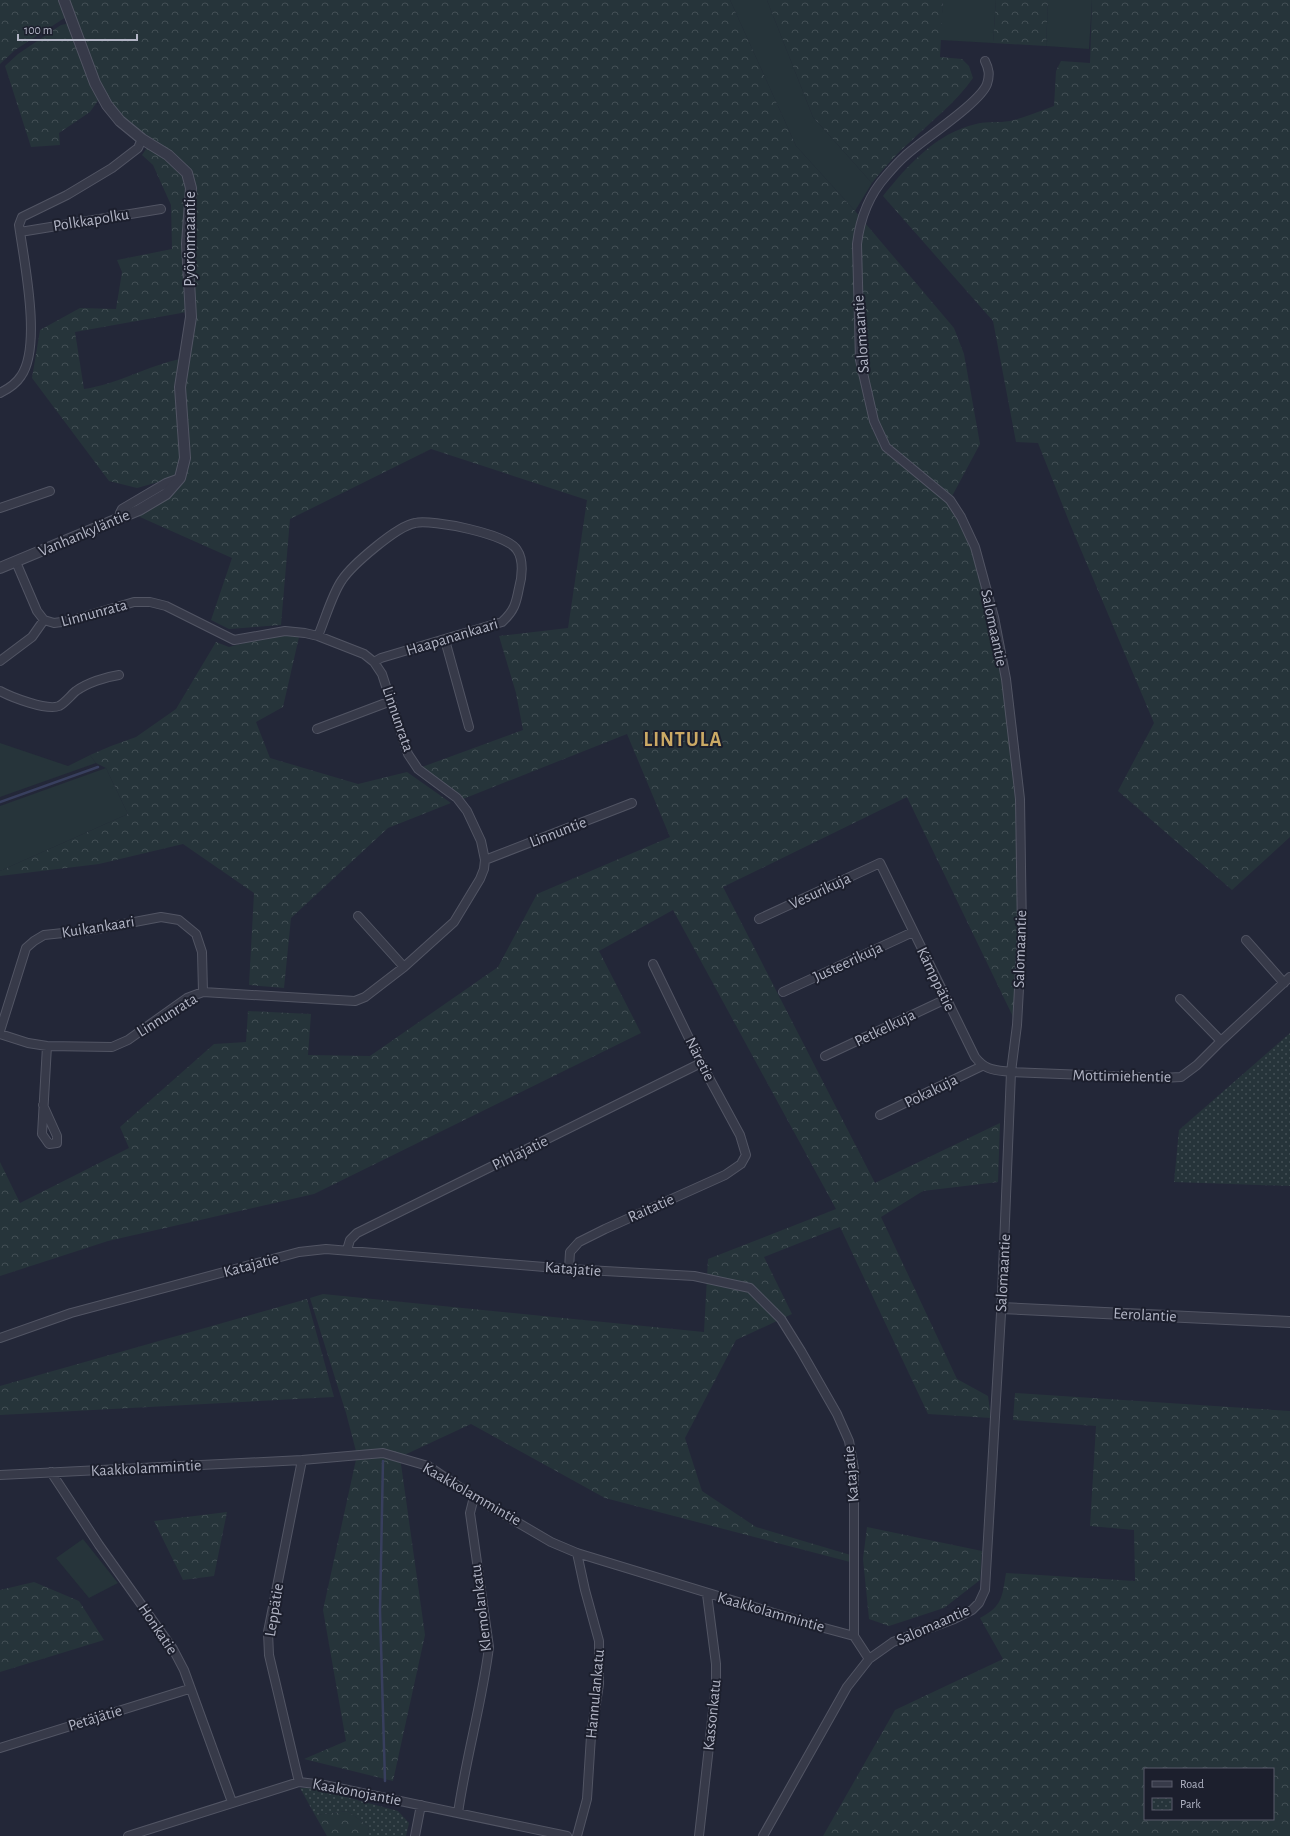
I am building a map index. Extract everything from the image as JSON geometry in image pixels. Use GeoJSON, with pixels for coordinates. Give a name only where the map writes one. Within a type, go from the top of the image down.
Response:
{"type":"FeatureCollection","features":[{"type":"Feature","properties":{"kind":"street","name":"Pyörönmaantie"},"geometry":{"type":"LineString","coordinates":[[64,0],[94,82],[107,105],[120,120],[142,139],[168,155],[187,173],[191,188],[187,244],[191,317],[180,387],[185,458],[180,478],[166,494]]}},
{"type":"Feature","properties":{"kind":"street","name":"Salomaantie"},"geometry":{"type":"LineString","coordinates":[[763,1836],[847,1687],[869,1659],[893,1642],[921,1630],[954,1619],[972,1610],[979,1603],[985,1590],[1001,1308],[1011,1072],[1017,1025],[1022,934],[1021,810],[1006,679],[994,617],[975,547],[961,517],[950,500],[886,447],[874,421],[860,360],[857,244],[859,225],[867,205],[885,177],[905,156],[970,105],[987,86],[990,71],[985,61]]}},
{"type":"Feature","properties":{"kind":"street"},"geometry":{"type":"LineString","coordinates":[[0,393],[9,389],[21,376],[28,361],[32,331],[19,225],[22,217],[67,195],[112,168],[138,148],[142,139]]}},
{"type":"Feature","properties":{"kind":"street","name":"Polkkapolku"},"geometry":{"type":"LineString","coordinates":[[20,232],[161,209]]}},
{"type":"Feature","properties":{"kind":"street"},"geometry":{"type":"LineString","coordinates":[[121,517],[120,513],[122,509],[166,483],[180,478]]}},
{"type":"Feature","properties":{"kind":"street"},"geometry":{"type":"LineString","coordinates":[[0,508],[50,491]]}},
{"type":"Feature","properties":{"kind":"street","name":"Vanhankyläntie"},"geometry":{"type":"LineString","coordinates":[[0,568],[139,510],[166,494]]}},
{"type":"Feature","properties":{"kind":"street","name":"Haapanankaari"},"geometry":{"type":"LineString","coordinates":[[318,636],[341,582],[353,566],[400,530],[413,523],[430,521],[467,529],[509,542],[517,550],[522,564],[520,584],[512,614],[502,622],[381,658],[374,662]]}},
{"type":"Feature","properties":{"kind":"street","name":"Linnunrata"},"geometry":{"type":"LineString","coordinates":[[0,1034],[28,1044],[47,1046],[112,1047],[128,1040],[187,998],[203,992],[355,1001],[365,997],[404,967],[454,922],[480,879],[484,869],[485,860],[481,841],[467,811],[457,798],[418,769],[408,754],[382,674],[374,662],[364,654],[318,636],[305,633],[285,631],[234,640],[166,606],[150,602],[134,602],[69,621],[54,623],[44,620],[37,611],[16,562]]}},
{"type":"Feature","properties":{"kind":"street"},"geometry":{"type":"LineString","coordinates":[[0,661],[32,637],[44,620]]}},
{"type":"Feature","properties":{"kind":"street"},"geometry":{"type":"LineString","coordinates":[[445,640],[468,727]]}},
{"type":"Feature","properties":{"kind":"street"},"geometry":{"type":"LineString","coordinates":[[0,690],[9,696],[46,706],[59,706],[77,690],[108,677],[119,675]]}},
{"type":"Feature","properties":{"kind":"street"},"geometry":{"type":"LineString","coordinates":[[318,729],[391,701]]}},
{"type":"Feature","properties":{"kind":"street","name":"Linnuntie"},"geometry":{"type":"LineString","coordinates":[[485,860],[632,803]]}},
{"type":"Feature","properties":{"kind":"street","name":"Vesurikuja"},"geometry":{"type":"LineString","coordinates":[[760,919],[880,863]]}},
{"type":"Feature","properties":{"kind":"street","name":"Kämppätie"},"geometry":{"type":"LineString","coordinates":[[880,863],[975,1057],[982,1066]]}},
{"type":"Feature","properties":{"kind":"street"},"geometry":{"type":"LineString","coordinates":[[358,916],[404,967]]}},
{"type":"Feature","properties":{"kind":"street","name":"Kuikankaari"},"geometry":{"type":"LineString","coordinates":[[0,1031],[26,948],[44,935],[92,930],[161,917],[180,920],[196,934],[202,952],[203,992]]}},
{"type":"Feature","properties":{"kind":"street","name":"Justeerikuja"},"geometry":{"type":"LineString","coordinates":[[783,992],[913,932]]}},
{"type":"Feature","properties":{"kind":"street"},"geometry":{"type":"LineString","coordinates":[[1246,940],[1287,980]]}},
{"type":"Feature","properties":{"kind":"street","name":"Näretie"},"geometry":{"type":"LineString","coordinates":[[653,964],[702,1063],[740,1135],[746,1155]]}},
{"type":"Feature","properties":{"kind":"street","name":"Mottimiehentie"},"geometry":{"type":"LineString","coordinates":[[1011,1072],[1161,1078],[1181,1077],[1197,1065],[1287,980]]}},
{"type":"Feature","properties":{"kind":"street","name":"Petkelkuja"},"geometry":{"type":"LineString","coordinates":[[825,1056],[946,999]]}},
{"type":"Feature","properties":{"kind":"street"},"geometry":{"type":"LineString","coordinates":[[1180,999],[1221,1041]]}},
{"type":"Feature","properties":{"kind":"street"},"geometry":{"type":"LineString","coordinates":[[43,1106],[47,1046]]}},
{"type":"Feature","properties":{"kind":"street","name":"Pihlajatie"},"geometry":{"type":"LineString","coordinates":[[347,1250],[350,1240],[357,1233],[702,1063]]}},
{"type":"Feature","properties":{"kind":"street"},"geometry":{"type":"LineString","coordinates":[[982,1066],[1011,1072]]}},
{"type":"Feature","properties":{"kind":"street","name":"Pokakuja"},"geometry":{"type":"LineString","coordinates":[[880,1115],[982,1066]]}},
{"type":"Feature","properties":{"kind":"street","name":"Raitatie"},"geometry":{"type":"LineString","coordinates":[[568,1269],[570,1252],[579,1242],[725,1175],[740,1164],[746,1155]]}},
{"type":"Feature","properties":{"kind":"street","name":"Katajatie"},"geometry":{"type":"LineString","coordinates":[[0,1338],[71,1313],[299,1252],[326,1249],[568,1269],[694,1276],[750,1288],[780,1319],[834,1409],[849,1441],[854,1469],[854,1636]]}},
{"type":"Feature","properties":{"kind":"street","name":"Eerolantie"},"geometry":{"type":"LineString","coordinates":[[1001,1308],[1290,1322]]}},
{"type":"Feature","properties":{"kind":"street","name":"Kaakkolammintie"},"geometry":{"type":"LineString","coordinates":[[0,1475],[302,1460],[383,1453],[428,1466],[474,1497],[551,1542],[577,1553],[707,1594],[854,1636]]}},
{"type":"Feature","properties":{"kind":"street","name":"Leppätie"},"geometry":{"type":"LineString","coordinates":[[300,1782],[269,1655],[268,1632],[302,1460]]}},
{"type":"Feature","properties":{"kind":"street","name":"Honkatie"},"geometry":{"type":"LineString","coordinates":[[51,1472],[99,1545],[173,1649],[184,1670],[189,1689],[232,1802]]}},
{"type":"Feature","properties":{"kind":"street","name":"Klemolankatu"},"geometry":{"type":"LineString","coordinates":[[458,1813],[464,1771],[486,1668],[489,1647],[470,1513],[474,1497]]}},
{"type":"Feature","properties":{"kind":"street","name":"Hannulankatu"},"geometry":{"type":"LineString","coordinates":[[577,1553],[585,1590],[599,1641],[599,1684],[591,1736],[587,1799],[577,1836]]}},
{"type":"Feature","properties":{"kind":"street","name":"Kassonkatu"},"geometry":{"type":"LineString","coordinates":[[699,1836],[716,1684],[716,1664],[707,1594]]}},
{"type":"Feature","properties":{"kind":"street"},"geometry":{"type":"LineString","coordinates":[[854,1636],[869,1659]]}},
{"type":"Feature","properties":{"kind":"street","name":"Petäjätie"},"geometry":{"type":"LineString","coordinates":[[0,1748],[189,1689]]}},
{"type":"Feature","properties":{"kind":"street","name":"Kaakonojantie"},"geometry":{"type":"LineString","coordinates":[[128,1836],[232,1802],[300,1782],[324,1785],[567,1836]]}},
{"type":"Feature","properties":{"kind":"street"},"geometry":{"type":"LineString","coordinates":[[415,1836],[421,1805]]}},
{"type":"Feature","properties":{"kind":"green space"},"geometry":{"type":"Polygon","coordinates":[[[0,0],[60,0],[66,17],[15,50],[0,64],[0,0]]]}},
{"type":"Feature","properties":{"kind":"green space"},"geometry":{"type":"Polygon","coordinates":[[[64,0],[730,0],[796,146],[855,211],[954,328],[964,354],[980,444],[950,500],[975,547],[994,617],[1020,799],[1022,934],[1017,1025],[907,797],[723,887],[875,1183],[1000,1123],[998,1182],[923,1191],[881,1217],[957,1379],[988,1396],[991,1418],[928,1414],[840,1227],[764,1257],[792,1314],[736,1340],[685,1438],[702,1491],[756,1527],[854,1556],[854,1563],[605,1498],[471,1424],[400,1457],[425,1635],[393,1781],[304,1759],[346,1741],[323,1610],[357,1455],[346,1413],[310,1298],[323,1294],[704,1332],[708,1259],[836,1209],[673,910],[599,951],[641,1033],[314,1194],[108,1241],[0,1276],[0,1162],[20,1203],[129,1148],[120,1127],[214,1044],[246,1042],[248,1011],[311,1014],[308,1055],[370,1056],[498,967],[537,894],[670,837],[627,734],[463,799],[422,767],[523,730],[516,693],[499,636],[568,628],[587,500],[431,449],[290,519],[281,625],[229,629],[211,620],[232,558],[131,513],[166,494],[180,478],[185,458],[180,387],[191,317],[187,199],[183,252],[187,312],[75,332],[84,389],[97,387],[180,359],[175,390],[180,435],[180,457],[173,478],[137,488],[109,481],[32,378],[40,330],[80,308],[116,309],[122,272],[117,260],[172,249],[171,205],[153,165],[142,155],[148,146],[176,167],[184,179],[187,189],[187,173],[120,121],[95,83],[64,0]]]}},
{"type":"Feature","properties":{"kind":"green space"},"geometry":{"type":"Polygon","coordinates":[[[730,0],[767,0],[813,117],[872,183],[855,211],[796,146],[730,0]]]}},
{"type":"Feature","properties":{"kind":"green space"},"geometry":{"type":"Polygon","coordinates":[[[767,0],[943,0],[940,57],[962,59],[969,66],[973,78],[959,96],[900,151],[872,183],[813,117],[767,0]]]}},
{"type":"Feature","properties":{"kind":"green space"},"geometry":{"type":"Polygon","coordinates":[[[943,0],[996,0],[993,43],[940,40],[943,0]]]}},
{"type":"Feature","properties":{"kind":"green space"},"geometry":{"type":"Polygon","coordinates":[[[996,0],[1048,0],[1046,46],[993,43],[996,0]]]}},
{"type":"Feature","properties":{"kind":"green space"},"geometry":{"type":"Polygon","coordinates":[[[1048,0],[1092,0],[1089,49],[1046,46],[1048,0]]]}},
{"type":"Feature","properties":{"kind":"green space"},"geometry":{"type":"Polygon","coordinates":[[[1092,0],[1290,0],[1290,837],[1232,890],[1118,791],[1154,723],[1070,524],[1038,443],[1016,442],[993,321],[883,196],[912,162],[935,143],[948,135],[962,128],[976,124],[1010,121],[1054,106],[1056,71],[1061,61],[1090,63],[1092,0]]]}},
{"type":"Feature","properties":{"kind":"green space"},"geometry":{"type":"Polygon","coordinates":[[[61,25],[69,25],[99,99],[90,112],[59,133],[60,145],[31,147],[5,66],[18,54],[61,25]]]}},
{"type":"Feature","properties":{"kind":"green space"},"geometry":{"type":"Polygon","coordinates":[[[280,634],[299,637],[283,707],[256,722],[270,758],[358,784],[407,772],[451,803],[388,828],[291,918],[284,988],[249,985],[254,893],[183,844],[99,864],[0,876],[0,871],[128,814],[106,768],[96,763],[90,755],[136,737],[176,709],[216,642],[229,647],[280,634]]]}},
{"type":"Feature","properties":{"kind":"green space"},"geometry":{"type":"Polygon","coordinates":[[[0,743],[68,766],[90,755],[96,763],[0,797],[0,743]]]}},
{"type":"Feature","properties":{"kind":"green space"},"geometry":{"type":"Polygon","coordinates":[[[106,768],[128,814],[0,871],[0,806],[106,768]]]}},
{"type":"Feature","properties":{"kind":"green space"},"geometry":{"type":"Polygon","coordinates":[[[1290,1033],[1290,1186],[1174,1182],[1179,1130],[1290,1033]]]}},
{"type":"Feature","properties":{"kind":"green space"},"geometry":{"type":"Polygon","coordinates":[[[307,1299],[334,1397],[0,1415],[0,1386],[307,1299]]]}},
{"type":"Feature","properties":{"kind":"green space"},"geometry":{"type":"Polygon","coordinates":[[[1015,1393],[1290,1411],[1290,1836],[823,1836],[895,1710],[1003,1659],[980,1618],[988,1614],[1000,1600],[1006,1573],[1135,1581],[1134,1530],[1090,1526],[1096,1426],[1013,1420],[1015,1393]]]}},
{"type":"Feature","properties":{"kind":"green space"},"geometry":{"type":"Polygon","coordinates":[[[227,1512],[214,1576],[183,1580],[154,1521],[227,1512]]]}},
{"type":"Feature","properties":{"kind":"green space"},"geometry":{"type":"Polygon","coordinates":[[[867,1527],[982,1551],[980,1580],[944,1608],[889,1626],[869,1619],[863,1559],[867,1527]]]}},
{"type":"Feature","properties":{"kind":"green space"},"geometry":{"type":"Polygon","coordinates":[[[83,1539],[118,1583],[89,1598],[56,1558],[83,1539]]]}},
{"type":"Feature","properties":{"kind":"green space"},"geometry":{"type":"Polygon","coordinates":[[[34,1582],[79,1601],[104,1640],[0,1672],[0,1590],[34,1582]]]}},
{"type":"Feature","properties":{"kind":"green space"},"geometry":{"type":"Polygon","coordinates":[[[300,1788],[312,1788],[398,1811],[409,1823],[406,1836],[367,1836],[369,1827],[348,1811],[315,1815],[300,1788]]]}},
{"type":"Feature","properties":{"kind":"green space"},"geometry":{"type":"Polygon","coordinates":[[[348,1811],[369,1827],[367,1836],[327,1836],[315,1815],[348,1811]]]}},
{"type":"Feature","properties":{"kind":"waterway"},"geometry":{"type":"LineString","coordinates":[[0,802],[98,767]]}},
{"type":"Feature","properties":{"kind":"waterway"},"geometry":{"type":"LineString","coordinates":[[383,1461],[380,1611],[385,1781]]}},
{"type":"Feature","properties":{"kind":"district","name":"LINTULA"},"geometry":{"type":"Point","coordinates":[683,740]}}]}
